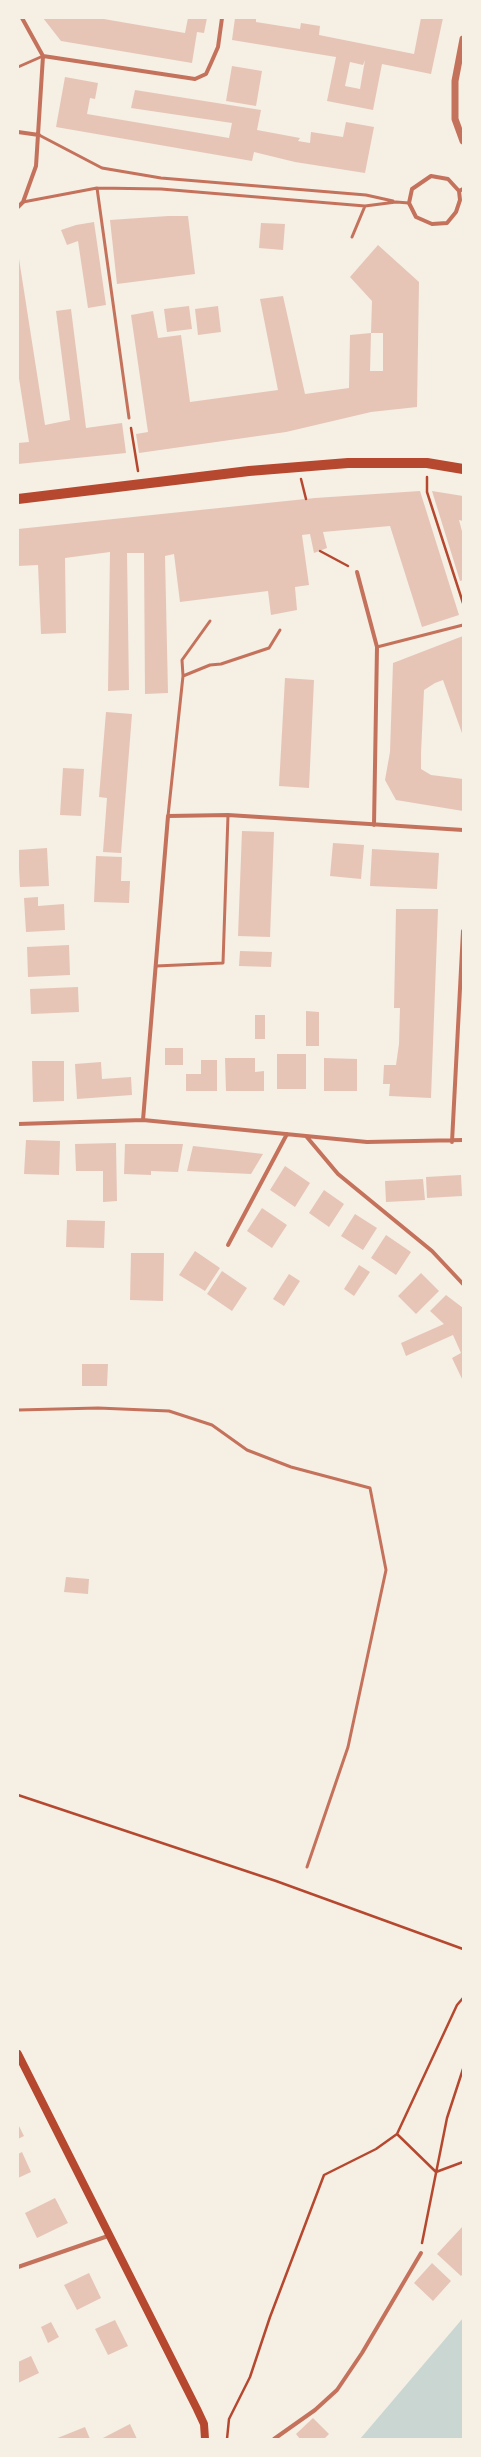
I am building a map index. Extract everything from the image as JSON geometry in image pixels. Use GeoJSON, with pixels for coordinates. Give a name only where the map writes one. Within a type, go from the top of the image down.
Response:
{"type":"FeatureCollection","features":[{"type":"Feature","properties":{"kind":"main road"},"geometry":{"type":"LineString","coordinates":[[18,499],[298,467],[348,463],[427,463],[463,469]]}},
{"type":"Feature","properties":{"kind":"main road"},"geometry":{"type":"LineString","coordinates":[[18,2054],[108,2236],[197,2409],[204,2424],[205,2439]]}},
{"type":"Feature","properties":{"kind":"street"},"geometry":{"type":"LineString","coordinates":[[43,56],[195,79],[206,74],[211,63],[218,47],[222,18]]}},
{"type":"Feature","properties":{"kind":"street"},"geometry":{"type":"LineString","coordinates":[[18,207],[23,202],[36,166],[43,56],[21,21]]}},
{"type":"Feature","properties":{"kind":"street"},"geometry":{"type":"LineString","coordinates":[[463,39],[455,81],[455,119],[463,141]]}},
{"type":"Feature","properties":{"kind":"street"},"geometry":{"type":"LineString","coordinates":[[18,132],[38,135]]}},
{"type":"Feature","properties":{"kind":"street"},"geometry":{"type":"LineString","coordinates":[[431,176],[448,180],[461,190],[460,200],[456,212],[448,223],[432,224],[416,217],[409,203],[412,188],[431,176]]}},
{"type":"Feature","properties":{"kind":"street"},"geometry":{"type":"LineString","coordinates":[[357,572],[377,647],[374,824]]}},
{"type":"Feature","properties":{"kind":"street"},"geometry":{"type":"LineString","coordinates":[[143,1120],[168,816],[228,815],[463,830]]}},
{"type":"Feature","properties":{"kind":"street"},"geometry":{"type":"LineString","coordinates":[[452,1142],[463,931]]}},
{"type":"Feature","properties":{"kind":"street"},"geometry":{"type":"LineString","coordinates":[[18,1124],[143,1120],[367,1142],[452,1142],[463,1140]]}},
{"type":"Feature","properties":{"kind":"street"},"geometry":{"type":"LineString","coordinates":[[228,1245],[287,1134]]}},
{"type":"Feature","properties":{"kind":"street"},"geometry":{"type":"LineString","coordinates":[[306,1136],[338,1174],[432,1251],[463,1284]]}},
{"type":"Feature","properties":{"kind":"street"},"geometry":{"type":"LineString","coordinates":[[18,2267],[108,2236]]}},
{"type":"Feature","properties":{"kind":"street"},"geometry":{"type":"LineString","coordinates":[[274,2439],[315,2410],[337,2390],[393,2303],[421,2253]]}},
{"type":"Feature","properties":{"kind":"lane"},"geometry":{"type":"LineString","coordinates":[[18,67],[43,56]]}},
{"type":"Feature","properties":{"kind":"lane"},"geometry":{"type":"LineString","coordinates":[[38,135],[102,168],[161,178],[366,195],[396,202],[409,203]]}},
{"type":"Feature","properties":{"kind":"lane"},"geometry":{"type":"LineString","coordinates":[[23,202],[97,188],[161,189],[365,206],[396,202]]}},
{"type":"Feature","properties":{"kind":"lane"},"geometry":{"type":"LineString","coordinates":[[97,188],[129,418]]}},
{"type":"Feature","properties":{"kind":"lane"},"geometry":{"type":"LineString","coordinates":[[352,237],[365,206]]}},
{"type":"Feature","properties":{"kind":"lane"},"geometry":{"type":"LineString","coordinates":[[168,816],[183,676],[182,660],[210,621]]}},
{"type":"Feature","properties":{"kind":"lane"},"geometry":{"type":"LineString","coordinates":[[377,647],[463,625]]}},
{"type":"Feature","properties":{"kind":"lane"},"geometry":{"type":"LineString","coordinates":[[183,676],[210,665],[222,664],[269,648],[280,630]]}},
{"type":"Feature","properties":{"kind":"lane"},"geometry":{"type":"LineString","coordinates":[[156,966],[223,963],[228,815]]}},
{"type":"Feature","properties":{"kind":"lane"},"geometry":{"type":"LineString","coordinates":[[18,1410],[98,1408],[169,1411],[212,1425],[247,1450],[291,1468],[370,1488],[386,1570],[348,1747],[307,1867]]}},
{"type":"Feature","properties":{"kind":"path"},"geometry":{"type":"LineString","coordinates":[[129,418],[140,485]]}},
{"type":"Feature","properties":{"kind":"path"},"geometry":{"type":"LineString","coordinates":[[427,463],[427,492],[463,603]]}},
{"type":"Feature","properties":{"kind":"path"},"geometry":{"type":"LineString","coordinates":[[298,467],[306,499]]}},
{"type":"Feature","properties":{"kind":"path"},"geometry":{"type":"LineString","coordinates":[[320,551],[357,572]]}},
{"type":"Feature","properties":{"kind":"path"},"geometry":{"type":"LineString","coordinates":[[18,1795],[276,1881],[463,1949]]}},
{"type":"Feature","properties":{"kind":"path"},"geometry":{"type":"LineString","coordinates":[[227,2439],[230,2419],[250,2377],[270,2317],[324,2175],[376,2149],[397,2134],[457,2005],[463,1998]]}},
{"type":"Feature","properties":{"kind":"path"},"geometry":{"type":"LineString","coordinates":[[421,2253],[447,2118],[463,2069]]}},
{"type":"Feature","properties":{"kind":"path"},"geometry":{"type":"LineString","coordinates":[[397,2134],[436,2172]]}},
{"type":"Feature","properties":{"kind":"path"},"geometry":{"type":"LineString","coordinates":[[436,2172],[463,2162]]}},
{"type":"Feature","properties":{"kind":"shaded area"},"geometry":{"type":"Polygon","coordinates":[[[463,2318],[463,2439],[360,2439],[463,2318]]]}},
{"type":"Feature","properties":{"kind":"building"},"geometry":{"type":"Polygon","coordinates":[[[43,18],[98,18],[185,33],[188,18],[207,18],[204,33],[197,32],[192,63],[61,41],[43,18]]]}},
{"type":"Feature","properties":{"kind":"building"},"geometry":{"type":"Polygon","coordinates":[[[235,18],[256,18],[256,22],[300,29],[301,23],[320,26],[319,35],[414,54],[421,18],[443,18],[431,74],[382,64],[373,110],[327,101],[336,57],[232,40],[235,18]],[[365,60],[363,65],[350,62],[345,86],[360,89],[365,60]]]}},
{"type":"Feature","properties":{"kind":"building"},"geometry":{"type":"Polygon","coordinates":[[[232,66],[262,71],[256,106],[226,101],[232,66]]]}},
{"type":"Feature","properties":{"kind":"building"},"geometry":{"type":"Polygon","coordinates":[[[65,77],[98,83],[95,99],[90,98],[87,114],[229,138],[232,123],[131,108],[135,90],[261,110],[257,130],[300,138],[298,141],[310,143],[311,132],[343,137],[346,122],[374,127],[365,173],[295,162],[254,152],[252,161],[56,127],[65,77]]]}},
{"type":"Feature","properties":{"kind":"building"},"geometry":{"type":"Polygon","coordinates":[[[188,216],[195,274],[117,284],[110,220],[188,216]]]}},
{"type":"Feature","properties":{"kind":"building"},"geometry":{"type":"Polygon","coordinates":[[[94,222],[106,305],[88,308],[78,241],[67,245],[61,230],[76,225],[94,222]]]}},
{"type":"Feature","properties":{"kind":"building"},"geometry":{"type":"Polygon","coordinates":[[[261,223],[285,224],[283,250],[259,248],[261,223]]]}},
{"type":"Feature","properties":{"kind":"building"},"geometry":{"type":"Polygon","coordinates":[[[378,245],[419,282],[417,407],[371,412],[286,432],[139,453],[136,434],[148,432],[131,315],[153,311],[158,338],[181,335],[190,402],[278,390],[260,299],[283,296],[305,394],[349,388],[350,335],[371,333],[372,301],[350,277],[378,245]],[[371,333],[370,371],[383,371],[383,333],[371,333]]]}},
{"type":"Feature","properties":{"kind":"building"},"geometry":{"type":"Polygon","coordinates":[[[19,259],[45,425],[70,420],[56,311],[71,309],[86,428],[122,423],[126,453],[18,464],[18,443],[29,442],[18,372],[19,259]]]}},
{"type":"Feature","properties":{"kind":"building"},"geometry":{"type":"Polygon","coordinates":[[[189,306],[192,329],[167,332],[164,309],[189,306]]]}},
{"type":"Feature","properties":{"kind":"building"},"geometry":{"type":"Polygon","coordinates":[[[218,306],[221,332],[198,335],[195,309],[218,306]]]}},
{"type":"Feature","properties":{"kind":"building"},"geometry":{"type":"Polygon","coordinates":[[[420,491],[459,615],[422,627],[390,526],[323,532],[327,548],[314,553],[310,534],[302,535],[309,585],[295,587],[297,610],[271,615],[268,591],[180,602],[174,554],[165,556],[168,693],[145,694],[144,553],[127,553],[129,690],[108,691],[110,552],[65,558],[66,633],[41,634],[38,565],[18,566],[18,529],[315,498],[420,491]]]}},
{"type":"Feature","properties":{"kind":"building"},"geometry":{"type":"Polygon","coordinates":[[[432,491],[463,496],[463,521],[459,520],[463,535],[463,580],[460,581],[432,491]]]}},
{"type":"Feature","properties":{"kind":"building"},"geometry":{"type":"Polygon","coordinates":[[[463,636],[463,736],[443,680],[424,690],[421,769],[431,775],[463,779],[463,811],[396,800],[385,780],[390,752],[393,663],[463,636]]]}},
{"type":"Feature","properties":{"kind":"building"},"geometry":{"type":"Polygon","coordinates":[[[285,678],[314,680],[309,788],[279,786],[285,678]]]}},
{"type":"Feature","properties":{"kind":"building"},"geometry":{"type":"Polygon","coordinates":[[[106,712],[132,714],[121,853],[103,852],[107,798],[99,797],[106,712]]]}},
{"type":"Feature","properties":{"kind":"building"},"geometry":{"type":"Polygon","coordinates":[[[63,768],[84,769],[81,816],[60,815],[63,768]]]}},
{"type":"Feature","properties":{"kind":"building"},"geometry":{"type":"Polygon","coordinates":[[[242,831],[274,832],[270,937],[238,936],[242,831]]]}},
{"type":"Feature","properties":{"kind":"building"},"geometry":{"type":"Polygon","coordinates":[[[333,843],[364,845],[361,879],[330,876],[333,843]]]}},
{"type":"Feature","properties":{"kind":"building"},"geometry":{"type":"Polygon","coordinates":[[[47,848],[49,886],[20,887],[18,850],[47,848]]]}},
{"type":"Feature","properties":{"kind":"building"},"geometry":{"type":"Polygon","coordinates":[[[372,849],[439,853],[437,889],[370,886],[372,849]]]}},
{"type":"Feature","properties":{"kind":"building"},"geometry":{"type":"Polygon","coordinates":[[[96,856],[122,857],[121,881],[130,881],[129,903],[94,902],[96,856]]]}},
{"type":"Feature","properties":{"kind":"building"},"geometry":{"type":"Polygon","coordinates":[[[38,897],[38,906],[64,904],[65,930],[26,932],[24,898],[38,897]]]}},
{"type":"Feature","properties":{"kind":"building"},"geometry":{"type":"Polygon","coordinates":[[[396,909],[438,909],[431,1098],[389,1096],[390,1084],[383,1084],[384,1065],[396,1065],[399,1044],[400,1008],[394,1008],[396,909]]]}},
{"type":"Feature","properties":{"kind":"building"},"geometry":{"type":"Polygon","coordinates":[[[69,945],[70,975],[28,977],[27,947],[69,945]]]}},
{"type":"Feature","properties":{"kind":"building"},"geometry":{"type":"Polygon","coordinates":[[[240,951],[272,952],[271,967],[239,966],[240,951]]]}},
{"type":"Feature","properties":{"kind":"building"},"geometry":{"type":"Polygon","coordinates":[[[78,987],[79,1012],[31,1014],[30,989],[78,987]]]}},
{"type":"Feature","properties":{"kind":"building"},"geometry":{"type":"Polygon","coordinates":[[[306,1011],[319,1012],[319,1046],[306,1046],[306,1011]]]}},
{"type":"Feature","properties":{"kind":"building"},"geometry":{"type":"Polygon","coordinates":[[[255,1015],[265,1015],[265,1039],[255,1039],[255,1015]]]}},
{"type":"Feature","properties":{"kind":"building"},"geometry":{"type":"Polygon","coordinates":[[[165,1048],[183,1048],[183,1065],[165,1065],[165,1048]]]}},
{"type":"Feature","properties":{"kind":"building"},"geometry":{"type":"Polygon","coordinates":[[[277,1054],[306,1054],[306,1089],[277,1089],[277,1054]]]}},
{"type":"Feature","properties":{"kind":"building"},"geometry":{"type":"Polygon","coordinates":[[[225,1058],[255,1058],[255,1072],[264,1071],[264,1091],[226,1091],[225,1058]]]}},
{"type":"Feature","properties":{"kind":"building"},"geometry":{"type":"Polygon","coordinates":[[[324,1058],[357,1059],[357,1091],[324,1091],[324,1058]]]}},
{"type":"Feature","properties":{"kind":"building"},"geometry":{"type":"Polygon","coordinates":[[[201,1060],[217,1060],[217,1091],[186,1091],[186,1074],[201,1074],[201,1060]]]}},
{"type":"Feature","properties":{"kind":"building"},"geometry":{"type":"Polygon","coordinates":[[[32,1061],[64,1061],[64,1101],[33,1102],[32,1061]]]}},
{"type":"Feature","properties":{"kind":"building"},"geometry":{"type":"Polygon","coordinates":[[[101,1062],[102,1079],[131,1077],[132,1095],[77,1099],[75,1064],[101,1062]]]}},
{"type":"Feature","properties":{"kind":"building"},"geometry":{"type":"Polygon","coordinates":[[[26,1140],[60,1141],[59,1175],[24,1174],[26,1140]]]}},
{"type":"Feature","properties":{"kind":"building"},"geometry":{"type":"Polygon","coordinates":[[[116,1143],[117,1201],[103,1202],[103,1171],[76,1171],[75,1144],[116,1143]]]}},
{"type":"Feature","properties":{"kind":"building"},"geometry":{"type":"Polygon","coordinates":[[[125,1144],[183,1144],[178,1172],[151,1171],[151,1175],[124,1174],[125,1144]]]}},
{"type":"Feature","properties":{"kind":"building"},"geometry":{"type":"Polygon","coordinates":[[[193,1146],[263,1154],[251,1174],[187,1171],[193,1146]]]}},
{"type":"Feature","properties":{"kind":"building"},"geometry":{"type":"Polygon","coordinates":[[[285,1166],[310,1183],[295,1207],[270,1190],[285,1166]]]}},
{"type":"Feature","properties":{"kind":"building"},"geometry":{"type":"Polygon","coordinates":[[[461,1175],[462,1196],[427,1198],[426,1177],[461,1175]]]}},
{"type":"Feature","properties":{"kind":"building"},"geometry":{"type":"Polygon","coordinates":[[[423,1179],[425,1200],[386,1202],[385,1181],[423,1179]]]}},
{"type":"Feature","properties":{"kind":"building"},"geometry":{"type":"Polygon","coordinates":[[[324,1190],[344,1204],[329,1227],[309,1213],[324,1190]]]}},
{"type":"Feature","properties":{"kind":"building"},"geometry":{"type":"Polygon","coordinates":[[[262,1208],[287,1225],[272,1248],[247,1231],[262,1208]]]}},
{"type":"Feature","properties":{"kind":"building"},"geometry":{"type":"Polygon","coordinates":[[[355,1214],[377,1228],[363,1250],[341,1236],[355,1214]]]}},
{"type":"Feature","properties":{"kind":"building"},"geometry":{"type":"Polygon","coordinates":[[[67,1220],[105,1221],[104,1248],[66,1247],[67,1220]]]}},
{"type":"Feature","properties":{"kind":"building"},"geometry":{"type":"Polygon","coordinates":[[[386,1235],[411,1252],[396,1275],[371,1258],[386,1235]]]}},
{"type":"Feature","properties":{"kind":"building"},"geometry":{"type":"Polygon","coordinates":[[[195,1251],[220,1268],[205,1291],[179,1275],[195,1251]]]}},
{"type":"Feature","properties":{"kind":"building"},"geometry":{"type":"Polygon","coordinates":[[[131,1253],[164,1253],[163,1301],[130,1300],[131,1253]]]}},
{"type":"Feature","properties":{"kind":"building"},"geometry":{"type":"Polygon","coordinates":[[[359,1265],[370,1272],[354,1296],[344,1289],[359,1265]]]}},
{"type":"Feature","properties":{"kind":"building"},"geometry":{"type":"Polygon","coordinates":[[[222,1271],[247,1288],[232,1311],[207,1294],[222,1271]]]}},
{"type":"Feature","properties":{"kind":"building"},"geometry":{"type":"Polygon","coordinates":[[[421,1273],[439,1291],[416,1314],[398,1296],[421,1273]]]}},
{"type":"Feature","properties":{"kind":"building"},"geometry":{"type":"Polygon","coordinates":[[[289,1274],[300,1281],[284,1306],[273,1299],[289,1274]]]}},
{"type":"Feature","properties":{"kind":"building"},"geometry":{"type":"Polygon","coordinates":[[[446,1295],[463,1308],[463,1381],[452,1358],[461,1353],[453,1335],[406,1356],[401,1343],[444,1324],[430,1311],[446,1295]]]}},
{"type":"Feature","properties":{"kind":"building"},"geometry":{"type":"Polygon","coordinates":[[[82,1364],[108,1364],[107,1386],[82,1386],[82,1364]]]}},
{"type":"Feature","properties":{"kind":"building"},"geometry":{"type":"Polygon","coordinates":[[[66,1577],[89,1579],[88,1594],[64,1592],[66,1577]]]}},
{"type":"Feature","properties":{"kind":"building"},"geometry":{"type":"Polygon","coordinates":[[[18,2124],[24,2136],[18,2139],[18,2124]]]}},
{"type":"Feature","properties":{"kind":"building"},"geometry":{"type":"Polygon","coordinates":[[[22,2152],[31,2172],[18,2178],[18,2154],[22,2152]]]}},
{"type":"Feature","properties":{"kind":"building"},"geometry":{"type":"Polygon","coordinates":[[[55,2198],[68,2223],[37,2238],[25,2213],[55,2198]]]}},
{"type":"Feature","properties":{"kind":"building"},"geometry":{"type":"Polygon","coordinates":[[[463,2226],[463,2274],[461,2276],[437,2254],[463,2226]]]}},
{"type":"Feature","properties":{"kind":"building"},"geometry":{"type":"Polygon","coordinates":[[[432,2263],[451,2281],[433,2301],[414,2283],[432,2263]]]}},
{"type":"Feature","properties":{"kind":"building"},"geometry":{"type":"Polygon","coordinates":[[[89,2273],[101,2298],[77,2310],[64,2285],[89,2273]]]}},
{"type":"Feature","properties":{"kind":"building"},"geometry":{"type":"Polygon","coordinates":[[[115,2320],[128,2346],[108,2355],[95,2329],[115,2320]]]}},
{"type":"Feature","properties":{"kind":"building"},"geometry":{"type":"Polygon","coordinates":[[[51,2322],[59,2337],[48,2343],[41,2327],[51,2322]]]}},
{"type":"Feature","properties":{"kind":"building"},"geometry":{"type":"Polygon","coordinates":[[[31,2356],[39,2373],[18,2383],[18,2362],[31,2356]]]}},
{"type":"Feature","properties":{"kind":"building"},"geometry":{"type":"Polygon","coordinates":[[[313,2418],[329,2434],[324,2439],[300,2439],[296,2434],[313,2418]]]}},
{"type":"Feature","properties":{"kind":"building"},"geometry":{"type":"Polygon","coordinates":[[[130,2424],[137,2439],[101,2439],[130,2424]]]}},
{"type":"Feature","properties":{"kind":"building"},"geometry":{"type":"Polygon","coordinates":[[[85,2427],[90,2439],[55,2439],[85,2427]]]}}]}
